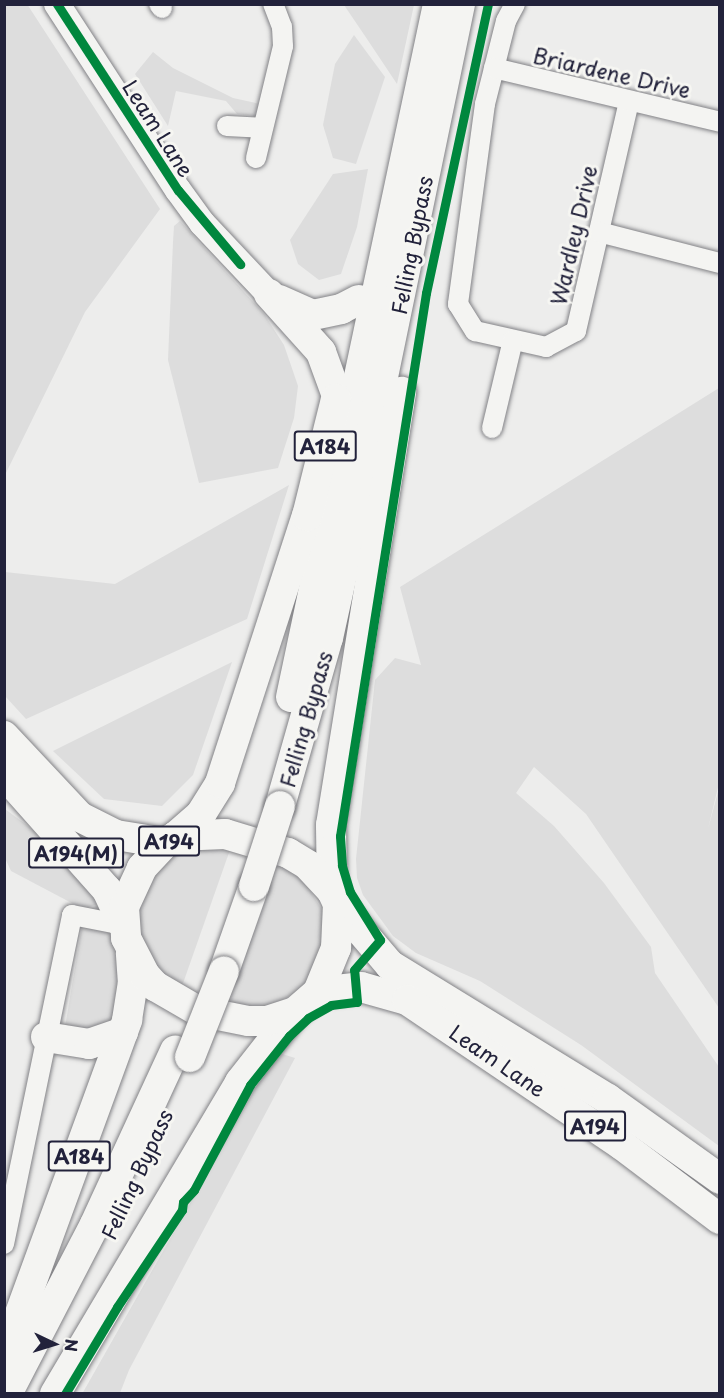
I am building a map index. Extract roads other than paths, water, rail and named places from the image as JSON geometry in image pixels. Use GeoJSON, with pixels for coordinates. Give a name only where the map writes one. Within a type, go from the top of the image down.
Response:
{"type":"FeatureCollection","features":[{"type":"Feature","properties":{"kind":"highway","name":"Felling Bypass"},"geometry":{"type":"LineString","coordinates":[[333,563],[411,132],[438,4]]}},
{"type":"Feature","properties":{"kind":"highway","name":"Felling Bypass"},"geometry":{"type":"LineString","coordinates":[[26,1394],[141,1168],[216,968],[272,804],[299,705],[415,225],[460,4]]}},
{"type":"Feature","properties":{"kind":"highway","name":"A184"},"geometry":{"type":"LineString","coordinates":[[171,839],[201,814],[214,795],[244,711],[284,591],[337,396],[386,194],[411,132]]}},
{"type":"Feature","properties":{"kind":"highway","name":"A184"},"geometry":{"type":"LineString","coordinates":[[335,897],[331,825],[404,372],[415,225]]}},
{"type":"Feature","properties":{"kind":"highway"},"geometry":{"type":"LineString","coordinates":[[270,294],[313,315],[341,309],[359,300]]}},
{"type":"Feature","properties":{"kind":"highway"},"geometry":{"type":"LineString","coordinates":[[270,294],[321,352],[337,396]]}},
{"type":"Feature","properties":{"kind":"highway","name":"A194(M)"},"geometry":{"type":"LineString","coordinates":[[4,736],[22,781],[107,890],[127,938]]}},
{"type":"Feature","properties":{"kind":"highway","name":"A194(M)"},"geometry":{"type":"LineString","coordinates":[[22,781],[67,805],[94,826],[116,835],[171,839]]}},
{"type":"Feature","properties":{"kind":"highway","name":"A194"},"geometry":{"type":"LineString","coordinates":[[127,938],[133,882],[151,855],[171,839],[225,834],[261,843],[308,865],[335,897]]}},
{"type":"Feature","properties":{"kind":"highway"},"geometry":{"type":"LineString","coordinates":[[55,1394],[240,1082],[295,1012],[318,992],[336,948],[335,897]]}},
{"type":"Feature","properties":{"kind":"highway","name":"Leam Lane"},"geometry":{"type":"LineString","coordinates":[[335,897],[390,965],[608,1099],[720,1179]]}},
{"type":"Feature","properties":{"kind":"highway"},"geometry":{"type":"LineString","coordinates":[[127,938],[155,986],[198,1011],[248,1021],[267,1021],[295,1012]]}},
{"type":"Feature","properties":{"kind":"highway","name":"A184"},"geometry":{"type":"LineString","coordinates":[[4,1357],[123,1032],[132,999],[127,938]]}},
{"type":"Feature","properties":{"kind":"highway","name":"Leam Lane"},"geometry":{"type":"LineString","coordinates":[[318,992],[361,987],[407,1000],[570,1108],[676,1183],[720,1219]]}},
{"type":"Feature","properties":{"kind":"highway"},"geometry":{"type":"LineString","coordinates":[[46,1037],[89,1044],[123,1032]]}},
{"type":"Feature","properties":{"kind":"highway","name":"Felling Bypass"},"geometry":{"type":"LineString","coordinates":[[7,1394],[182,1054]]}},
{"type":"Feature","properties":{"kind":"main road","name":"Leam Lane"},"geometry":{"type":"LineString","coordinates":[[57,4],[202,223],[270,294]]}},
{"type":"Feature","properties":{"kind":"street"},"geometry":{"type":"LineString","coordinates":[[256,158],[261,128],[283,46],[282,27],[273,4]]}},
{"type":"Feature","properties":{"kind":"street","name":"Wardley Drive"},"geometry":{"type":"LineString","coordinates":[[515,4],[506,21],[485,104],[458,304],[475,332],[546,347],[576,331],[629,102]]}},
{"type":"Feature","properties":{"kind":"street","name":"Briardene Drive"},"geometry":{"type":"LineString","coordinates":[[494,69],[720,122]]}},
{"type":"Feature","properties":{"kind":"street"},"geometry":{"type":"LineString","coordinates":[[227,126],[261,128]]}},
{"type":"Feature","properties":{"kind":"street"},"geometry":{"type":"LineString","coordinates":[[599,232],[720,263]]}},
{"type":"Feature","properties":{"kind":"street"},"geometry":{"type":"LineString","coordinates":[[492,428],[513,340]]}},
{"type":"Feature","properties":{"kind":"street"},"geometry":{"type":"LineString","coordinates":[[4,1244],[72,915],[127,938]]}}]}
